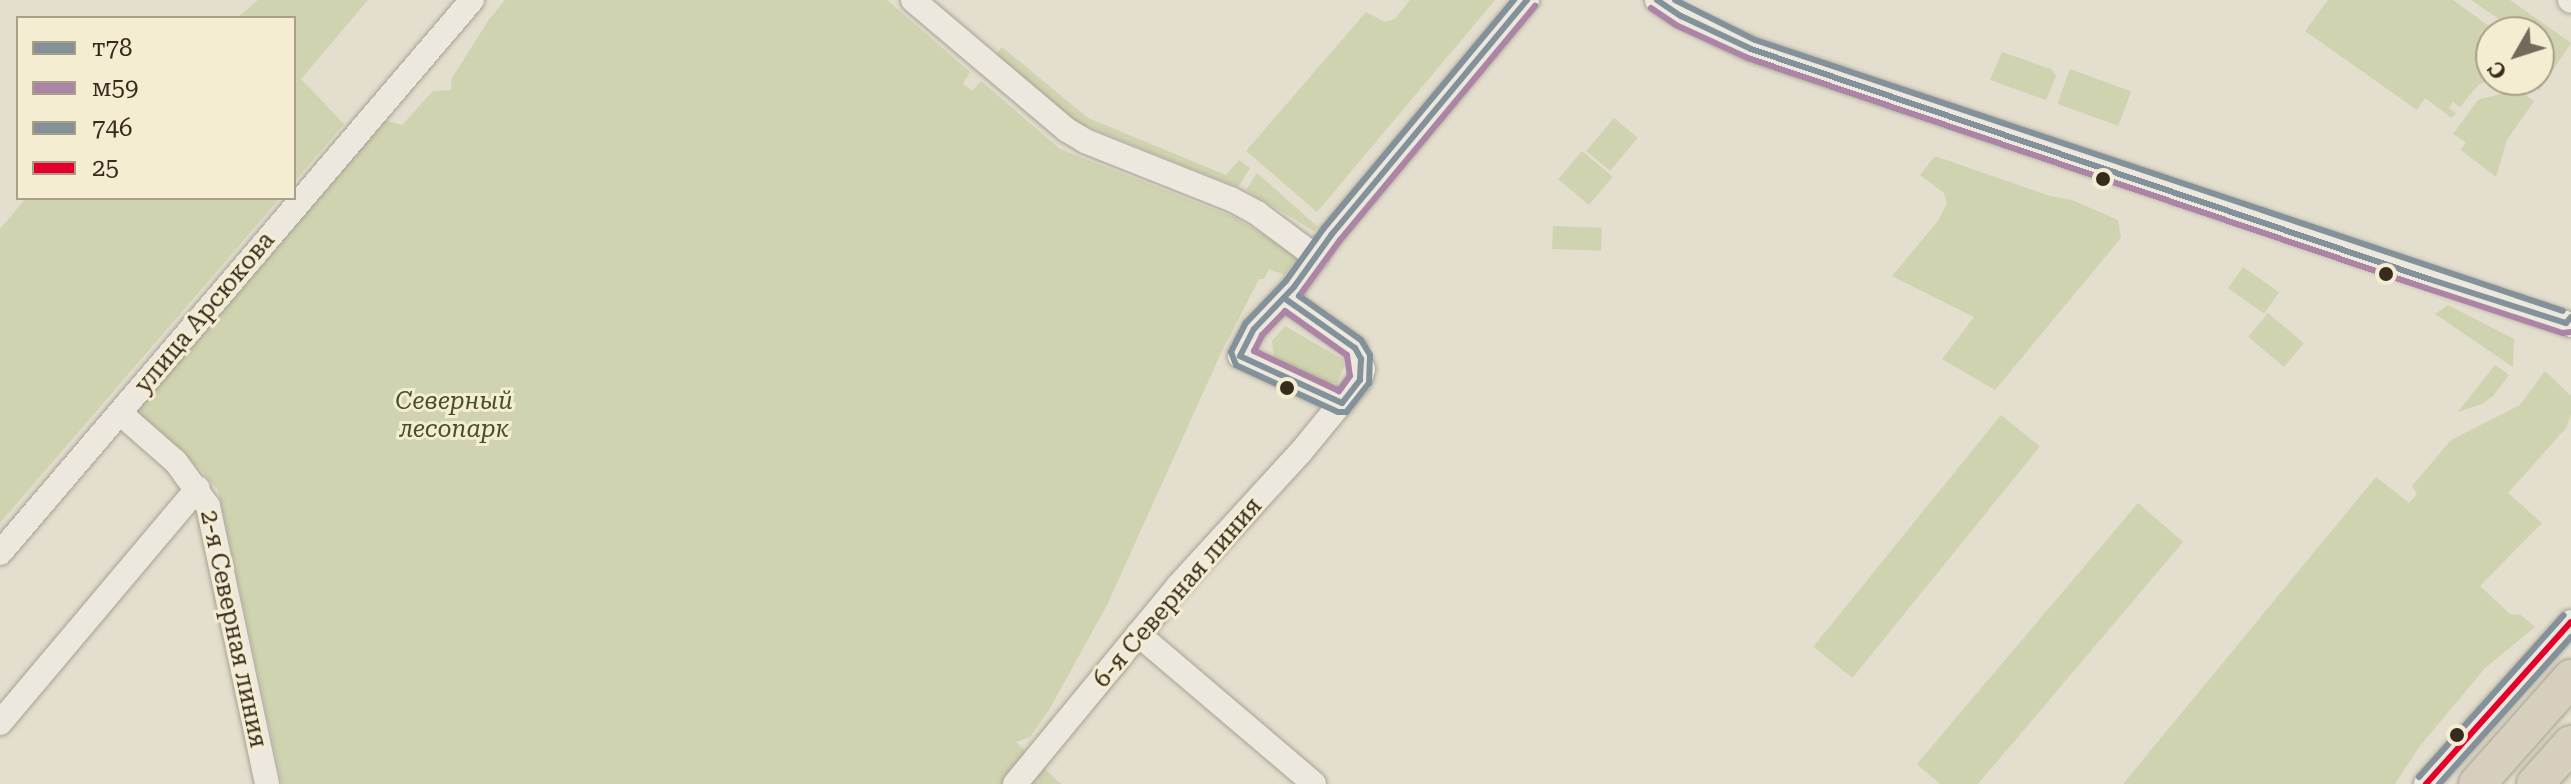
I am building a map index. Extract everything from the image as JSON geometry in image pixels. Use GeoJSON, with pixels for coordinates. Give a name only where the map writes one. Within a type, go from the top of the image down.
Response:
{"type":"FeatureCollection","features":[{"type":"Feature","properties":{"kind":"highway"},"geometry":{"type":"LineString","coordinates":[[2477,784],[2571,678]]}},
{"type":"Feature","properties":{"kind":"highway"},"geometry":{"type":"LineString","coordinates":[[2535,784],[2571,744]]}},
{"type":"Feature","properties":{"kind":"street","name":"улица Арсюкова"},"geometry":{"type":"LineString","coordinates":[[0,553],[472,0]]}},
{"type":"Feature","properties":{"kind":"street"},"geometry":{"type":"LineString","coordinates":[[913,0],[1067,130],[1085,141],[1231,199],[1257,213],[1316,257]]}},
{"type":"Feature","properties":{"kind":"street"},"geometry":{"type":"LineString","coordinates":[[1342,403],[1240,356],[1254,329],[1284,298],[1527,0]]}},
{"type":"Feature","properties":{"kind":"street"},"geometry":{"type":"LineString","coordinates":[[1657,0],[1681,16],[1751,49],[2569,322]]}},
{"type":"Feature","properties":{"kind":"street","name":"6-я Северная линия"},"geometry":{"type":"LineString","coordinates":[[1015,784],[1138,634],[1360,380],[1361,359],[1355,348],[1284,298]]}},
{"type":"Feature","properties":{"kind":"street","name":"2-я Северная линия"},"geometry":{"type":"LineString","coordinates":[[120,413],[176,462],[198,488],[208,506],[267,784]]}},
{"type":"Feature","properties":{"kind":"street"},"geometry":{"type":"LineString","coordinates":[[0,723],[198,488]]}},
{"type":"Feature","properties":{"kind":"street"},"geometry":{"type":"LineString","coordinates":[[2426,784],[2571,622]]}},
{"type":"Feature","properties":{"kind":"street"},"geometry":{"type":"LineString","coordinates":[[1138,634],[1314,784]]}},
{"type":"Feature","properties":{"kind":"green space"},"geometry":{"type":"Polygon","coordinates":[[[258,0],[368,0],[301,79],[344,124],[296,180],[296,16],[239,16],[258,0]]]}},
{"type":"Feature","properties":{"kind":"green space","name":"Северный лесопарк"},"geometry":{"type":"Polygon","coordinates":[[[505,0],[887,0],[970,72],[963,84],[972,91],[981,81],[1060,149],[1236,218],[1299,256],[1284,275],[1269,269],[1264,279],[1259,279],[1221,353],[1107,605],[1049,710],[1030,737],[1016,742],[1061,784],[282,784],[218,490],[198,467],[135,412],[380,119],[402,125],[433,91],[451,90],[452,78],[505,0]]]}},
{"type":"Feature","properties":{"kind":"green space"},"geometry":{"type":"Polygon","coordinates":[[[1410,0],[1495,0],[1317,212],[1246,151],[1366,12],[1385,22],[1395,19],[1410,0]]]}},
{"type":"Feature","properties":{"kind":"green space"},"geometry":{"type":"Polygon","coordinates":[[[2328,0],[2453,0],[2475,16],[2475,89],[2460,107],[2453,102],[2449,108],[2456,113],[2452,118],[2425,98],[2417,110],[2305,31],[2328,0]]]}},
{"type":"Feature","properties":{"kind":"green space"},"geometry":{"type":"Polygon","coordinates":[[[2471,0],[2510,0],[2533,16],[2494,16],[2471,0]]]}},
{"type":"Feature","properties":{"kind":"green space"},"geometry":{"type":"Polygon","coordinates":[[[2555,32],[2571,43],[2555,67],[2555,32]]]}},
{"type":"Feature","properties":{"kind":"green space"},"geometry":{"type":"Polygon","coordinates":[[[1002,47],[1088,118],[1226,175],[1239,160],[1250,168],[1238,187],[1076,122],[995,55],[1002,47]]]}},
{"type":"Feature","properties":{"kind":"green space"},"geometry":{"type":"Polygon","coordinates":[[[2002,52],[2051,69],[2056,76],[2046,100],[1990,80],[2002,52]]]}},
{"type":"Feature","properties":{"kind":"green space"},"geometry":{"type":"Polygon","coordinates":[[[2070,69],[2131,91],[2118,126],[2057,104],[2070,69]]]}},
{"type":"Feature","properties":{"kind":"green space"},"geometry":{"type":"Polygon","coordinates":[[[2493,96],[2527,96],[2534,101],[2507,140],[2496,177],[2461,150],[2466,142],[2453,134],[2478,100],[2493,96]]]}},
{"type":"Feature","properties":{"kind":"green space"},"geometry":{"type":"Polygon","coordinates":[[[1614,118],[1638,138],[1610,171],[1586,151],[1614,118]]]}},
{"type":"Feature","properties":{"kind":"green space"},"geometry":{"type":"Polygon","coordinates":[[[1582,151],[1613,177],[1589,205],[1558,179],[1582,151]]]}},
{"type":"Feature","properties":{"kind":"green space"},"geometry":{"type":"Polygon","coordinates":[[[1935,156],[2050,196],[2072,200],[2118,220],[2121,238],[1995,390],[1942,359],[1974,317],[1892,276],[1938,221],[1947,204],[1944,193],[1920,175],[1935,156]]]}},
{"type":"Feature","properties":{"kind":"green space"},"geometry":{"type":"Polygon","coordinates":[[[1257,173],[1318,227],[1314,231],[1246,190],[1257,173]]]}},
{"type":"Feature","properties":{"kind":"green space"},"geometry":{"type":"Polygon","coordinates":[[[24,200],[278,200],[0,523],[0,229],[24,200]]]}},
{"type":"Feature","properties":{"kind":"green space"},"geometry":{"type":"Polygon","coordinates":[[[1553,226],[1602,228],[1601,251],[1552,249],[1553,226]]]}},
{"type":"Feature","properties":{"kind":"green space"},"geometry":{"type":"Polygon","coordinates":[[[2243,267],[2279,292],[2264,314],[2228,288],[2243,267]]]}},
{"type":"Feature","properties":{"kind":"green space"},"geometry":{"type":"Polygon","coordinates":[[[2448,305],[2514,339],[2513,367],[2435,314],[2448,305]]]}},
{"type":"Feature","properties":{"kind":"green space"},"geometry":{"type":"Polygon","coordinates":[[[2268,313],[2304,343],[2284,367],[2248,337],[2268,313]]]}},
{"type":"Feature","properties":{"kind":"green space"},"geometry":{"type":"Polygon","coordinates":[[[1285,326],[1342,359],[1345,365],[1337,383],[1322,383],[1274,357],[1272,341],[1285,326]]]}},
{"type":"Feature","properties":{"kind":"green space"},"geometry":{"type":"Polygon","coordinates":[[[2495,365],[2509,375],[2493,396],[2482,404],[2458,412],[2495,365]]]}},
{"type":"Feature","properties":{"kind":"green space"},"geometry":{"type":"Polygon","coordinates":[[[2545,371],[2571,396],[2571,414],[2566,428],[2508,493],[2542,523],[2480,586],[2510,614],[2521,615],[2535,627],[2485,668],[2419,747],[2395,784],[2123,784],[2376,477],[2409,503],[2417,494],[2412,486],[2451,440],[2520,405],[2545,371]]]}},
{"type":"Feature","properties":{"kind":"green space"},"geometry":{"type":"Polygon","coordinates":[[[2001,415],[2040,446],[1852,678],[1813,647],[2001,415]]]}},
{"type":"Feature","properties":{"kind":"green space"},"geometry":{"type":"Polygon","coordinates":[[[2138,503],[2183,542],[1978,784],[1940,784],[1917,764],[2138,503]]]}},
{"type":"Feature","properties":{"kind":"transit line","name":"746"},"geometry":{"type":"LineString","coordinates":[[1299,296],[1361,340],[1370,355],[1369,383],[1346,412],[1338,412],[1236,365],[1231,352],[1246,323],[1286,281],[1324,228],[1514,0]]}},
{"type":"Feature","properties":{"kind":"transit line","name":"т78"},"geometry":{"type":"LineString","coordinates":[[1342,403],[1240,356],[1254,329],[1294,287],[1332,234],[1527,0]]}},
{"type":"Feature","properties":{"kind":"transit line","name":"т78"},"geometry":{"type":"LineString","coordinates":[[1657,0],[1681,16],[1751,49],[2429,279],[2566,323],[2571,317]]}},
{"type":"Feature","properties":{"kind":"transit line","name":"746"},"geometry":{"type":"LineString","coordinates":[[1675,0],[1755,40],[2563,311]]}},
{"type":"Feature","properties":{"kind":"transit line","name":"м59"},"geometry":{"type":"LineString","coordinates":[[1299,296],[1340,240],[1535,6]]}},
{"type":"Feature","properties":{"kind":"transit line","name":"м59"},"geometry":{"type":"LineString","coordinates":[[1651,8],[1676,25],[1748,58],[2426,288],[2563,333],[2571,332]]}},
{"type":"Feature","properties":{"kind":"transit line","name":"т78"},"geometry":{"type":"LineString","coordinates":[[1284,298],[1355,348],[1361,359],[1360,380],[1342,403]]}},
{"type":"Feature","properties":{"kind":"transit line","name":"м59"},"geometry":{"type":"LineString","coordinates":[[1285,311],[1347,355],[1350,376],[1339,391],[1254,351],[1262,335],[1285,311]]}},
{"type":"Feature","properties":{"kind":"transit line"},"geometry":{"type":"LineString","coordinates":[[2419,777],[2564,615]]}},
{"type":"Feature","properties":{"kind":"transit line","name":"25"},"geometry":{"type":"LineString","coordinates":[[2426,784],[2571,622]]}},
{"type":"Feature","properties":{"kind":"transit line"},"geometry":{"type":"LineString","coordinates":[[2439,784],[2571,637]]}}]}
